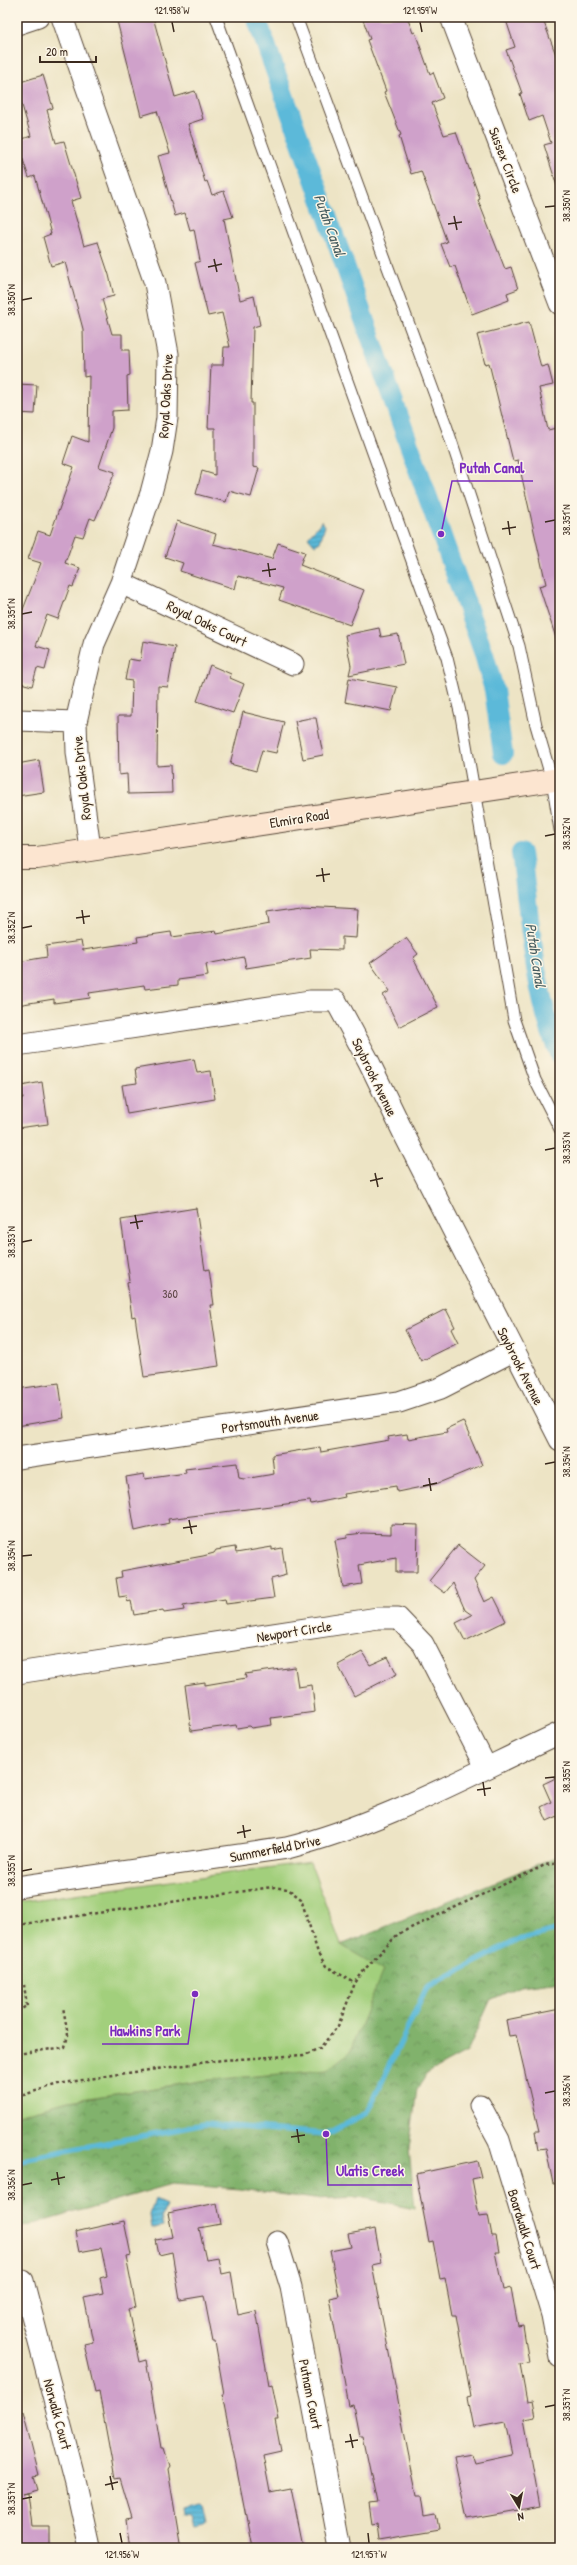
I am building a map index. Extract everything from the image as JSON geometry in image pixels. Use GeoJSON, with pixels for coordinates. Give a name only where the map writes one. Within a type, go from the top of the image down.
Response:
{"type":"FeatureCollection","features":[{"type":"Feature","properties":{"kind":"main road","name":"Elmira Road"},"geometry":{"type":"LineString","coordinates":[[17,866],[27,858],[556,779]]}},
{"type":"Feature","properties":{"kind":"street"},"geometry":{"type":"LineString","coordinates":[[17,24],[38,17]]}},
{"type":"Feature","properties":{"kind":"street","name":"Royal Oaks Drive"},"geometry":{"type":"LineString","coordinates":[[62,17],[155,283],[168,354],[167,418],[162,451],[151,493],[121,583],[94,644],[76,722],[76,752],[90,849]]}},
{"type":"Feature","properties":{"kind":"street","name":"Sussex Circle"},"geometry":{"type":"LineString","coordinates":[[451,17],[560,304]]}},
{"type":"Feature","properties":{"kind":"street","name":"Royal Oaks Court"},"geometry":{"type":"LineString","coordinates":[[121,583],[293,664]]}},
{"type":"Feature","properties":{"kind":"street"},"geometry":{"type":"LineString","coordinates":[[17,720],[76,722]]}},
{"type":"Feature","properties":{"kind":"street","name":"Saybrook Avenue"},"geometry":{"type":"LineString","coordinates":[[17,1046],[310,1001],[336,1001],[368,1060],[513,1351],[560,1440]]}},
{"type":"Feature","properties":{"kind":"street","name":"Portsmouth Avenue"},"geometry":{"type":"LineString","coordinates":[[17,1458],[399,1402],[441,1388],[513,1351]]}},
{"type":"Feature","properties":{"kind":"street","name":"Newport Circle"},"geometry":{"type":"LineString","coordinates":[[17,1673],[378,1618],[398,1618],[423,1644],[486,1768]]}},
{"type":"Feature","properties":{"kind":"street","name":"Summerfield Drive"},"geometry":{"type":"LineString","coordinates":[[17,1888],[286,1848],[329,1837],[486,1768],[560,1733]]}},
{"type":"Feature","properties":{"kind":"street","name":"Boardwalk Court"},"geometry":{"type":"LineString","coordinates":[[480,2105],[499,2140],[552,2315],[560,2357]]}},
{"type":"Feature","properties":{"kind":"street","name":"Putnam Court"},"geometry":{"type":"LineString","coordinates":[[278,2242],[291,2287],[340,2548]]}},
{"type":"Feature","properties":{"kind":"street","name":"Norwalk Court"},"geometry":{"type":"LineString","coordinates":[[23,2281],[76,2484],[90,2548]]}},
{"type":"Feature","properties":{"kind":"lane"},"geometry":{"type":"LineString","coordinates":[[216,17],[447,658],[460,709],[514,1020],[535,1080],[560,1129]]}},
{"type":"Feature","properties":{"kind":"lane"},"geometry":{"type":"LineString","coordinates":[[296,17],[447,428],[519,646],[536,726],[556,779],[560,830]]}},
{"type":"Feature","properties":{"kind":"path"},"geometry":{"type":"LineString","coordinates":[[17,2097],[58,2084],[120,2074],[222,2060],[304,2055],[320,2048],[338,2026],[355,1984],[365,1969],[398,1934],[545,1865],[560,1863]]}},
{"type":"Feature","properties":{"kind":"path"},"geometry":{"type":"LineString","coordinates":[[17,1925],[272,1887],[288,1889],[301,1899],[318,1954],[326,1966],[355,1984]]}},
{"type":"Feature","properties":{"kind":"path"},"geometry":{"type":"LineString","coordinates":[[17,2011],[27,2006],[24,1985]]}},
{"type":"Feature","properties":{"kind":"path"},"geometry":{"type":"LineString","coordinates":[[17,2054],[65,2047],[68,2035],[63,2007]]}},
{"type":"Feature","properties":{"kind":"green space"},"geometry":{"type":"Polygon","coordinates":[[[560,1855],[560,1981],[521,1986],[490,2000],[467,2052],[428,2073],[417,2089],[409,2149],[415,2208],[359,2197],[315,2199],[240,2189],[172,2184],[17,2229],[17,2115],[68,2101],[208,2080],[328,2070],[341,1945],[560,1855]]]}},
{"type":"Feature","properties":{"kind":"green space"},"geometry":{"type":"Polygon","coordinates":[[[310,1862],[341,1945],[383,1970],[349,2053],[328,2070],[208,2080],[68,2101],[17,2115],[17,1902],[310,1862]]]}},
{"type":"Feature","properties":{"kind":"water"},"geometry":{"type":"Polygon","coordinates":[[[322,521],[325,526],[320,542],[315,545],[308,537],[322,521]]]}},
{"type":"Feature","properties":{"kind":"water"},"geometry":{"type":"Polygon","coordinates":[[[155,2200],[166,2205],[162,2217],[164,2226],[152,2228],[150,2215],[155,2200]]]}},
{"type":"Feature","properties":{"kind":"water"},"geometry":{"type":"Polygon","coordinates":[[[198,2508],[201,2509],[205,2527],[203,2530],[194,2532],[191,2520],[185,2519],[184,2512],[198,2508]]]}},
{"type":"Feature","properties":{"kind":"building"},"geometry":{"type":"Polygon","coordinates":[[[116,17],[153,17],[175,97],[195,91],[203,119],[188,124],[205,182],[207,181],[212,195],[224,191],[233,217],[224,219],[240,300],[254,296],[260,325],[253,327],[251,403],[253,403],[253,467],[259,468],[251,497],[229,491],[226,502],[196,494],[202,471],[215,475],[215,428],[208,428],[211,365],[223,365],[224,347],[230,347],[222,313],[208,316],[195,263],[200,261],[194,229],[190,230],[185,213],[175,216],[158,156],[170,153],[157,111],[141,116],[116,17]]]}},
{"type":"Feature","properties":{"kind":"building"},"geometry":{"type":"Polygon","coordinates":[[[362,17],[407,17],[413,33],[415,32],[430,74],[433,72],[443,98],[432,103],[444,135],[456,132],[480,199],[478,200],[505,269],[511,267],[518,289],[507,293],[509,300],[472,314],[455,266],[450,267],[441,244],[447,242],[421,171],[411,174],[399,136],[401,135],[384,92],[386,91],[367,40],[370,39],[362,17]]]}},
{"type":"Feature","properties":{"kind":"building"},"geometry":{"type":"Polygon","coordinates":[[[505,17],[542,17],[560,66],[560,186],[557,186],[544,145],[551,143],[542,116],[529,121],[520,94],[522,93],[506,50],[515,47],[505,17]]]}},
{"type":"Feature","properties":{"kind":"building"},"geometry":{"type":"Polygon","coordinates":[[[43,75],[53,108],[47,110],[56,143],[64,141],[81,198],[71,201],[84,246],[98,242],[114,296],[102,299],[112,334],[122,334],[122,350],[129,350],[130,375],[127,376],[128,410],[112,411],[112,428],[99,467],[115,472],[95,520],[90,518],[83,537],[75,535],[65,563],[80,568],[73,587],[70,586],[58,619],[47,615],[36,646],[50,650],[45,670],[37,668],[32,686],[17,682],[17,625],[41,563],[28,559],[38,531],[50,535],[74,467],[63,463],[72,436],[88,442],[89,376],[84,377],[83,329],[65,262],[51,266],[43,237],[51,234],[35,176],[29,178],[17,141],[31,136],[21,102],[17,103],[17,83],[43,75]]]}},
{"type":"Feature","properties":{"kind":"building"},"geometry":{"type":"Polygon","coordinates":[[[529,322],[541,367],[548,365],[553,385],[539,388],[548,430],[556,428],[560,445],[560,641],[557,641],[539,586],[546,584],[518,460],[513,461],[489,363],[485,364],[477,335],[529,322]]]}},
{"type":"Feature","properties":{"kind":"building"},"geometry":{"type":"Polygon","coordinates":[[[17,384],[37,385],[35,414],[17,413],[17,384]]]}},
{"type":"Feature","properties":{"kind":"building"},"geometry":{"type":"Polygon","coordinates":[[[177,521],[216,534],[213,544],[272,559],[278,543],[305,552],[300,565],[364,590],[350,625],[279,600],[283,588],[238,576],[235,589],[180,571],[183,563],[165,557],[177,521]]]}},
{"type":"Feature","properties":{"kind":"building"},"geometry":{"type":"Polygon","coordinates":[[[379,628],[381,637],[398,634],[404,664],[349,675],[351,666],[345,635],[379,628]]]}},
{"type":"Feature","properties":{"kind":"building"},"geometry":{"type":"Polygon","coordinates":[[[143,641],[175,647],[168,687],[158,686],[157,766],[171,765],[172,793],[128,794],[127,774],[119,775],[118,716],[131,716],[132,681],[125,680],[129,659],[140,661],[143,641]]]}},
{"type":"Feature","properties":{"kind":"building"},"geometry":{"type":"Polygon","coordinates":[[[210,665],[231,674],[230,678],[244,684],[233,713],[197,701],[210,665]]]}},
{"type":"Feature","properties":{"kind":"building"},"geometry":{"type":"Polygon","coordinates":[[[349,678],[397,687],[391,711],[345,702],[349,678]]]}},
{"type":"Feature","properties":{"kind":"building"},"geometry":{"type":"Polygon","coordinates":[[[243,712],[284,722],[276,753],[262,750],[256,771],[230,764],[243,712]]]}},
{"type":"Feature","properties":{"kind":"building"},"geometry":{"type":"Polygon","coordinates":[[[316,718],[323,755],[303,759],[295,721],[316,718]]]}},
{"type":"Feature","properties":{"kind":"building"},"geometry":{"type":"Polygon","coordinates":[[[39,760],[44,792],[17,796],[17,764],[39,760]]]}},
{"type":"Feature","properties":{"kind":"building"},"geometry":{"type":"Polygon","coordinates":[[[303,906],[358,909],[356,938],[342,937],[342,950],[310,949],[311,958],[246,968],[244,957],[206,964],[208,976],[178,980],[178,985],[145,989],[144,985],[89,993],[90,998],[54,1003],[54,999],[17,1005],[17,962],[47,957],[46,946],[81,941],[83,950],[138,942],[137,937],[171,932],[172,937],[216,931],[217,934],[269,924],[267,911],[303,906]]]}},
{"type":"Feature","properties":{"kind":"building"},"geometry":{"type":"Polygon","coordinates":[[[406,938],[418,954],[413,958],[438,1007],[399,1027],[383,995],[390,991],[370,963],[406,938]]]}},
{"type":"Feature","properties":{"kind":"building"},"geometry":{"type":"Polygon","coordinates":[[[194,1059],[197,1073],[211,1071],[215,1099],[127,1114],[122,1085],[137,1083],[135,1069],[194,1059]]]}},
{"type":"Feature","properties":{"kind":"building"},"geometry":{"type":"Polygon","coordinates":[[[42,1082],[48,1124],[17,1128],[17,1099],[23,1098],[21,1086],[42,1082]]]}},
{"type":"Feature","properties":{"kind":"building"},"geometry":{"type":"Polygon","coordinates":[[[196,1208],[205,1270],[209,1269],[214,1305],[210,1305],[219,1366],[144,1377],[135,1316],[132,1317],[127,1282],[130,1281],[121,1220],[196,1208]]]}},
{"type":"Feature","properties":{"kind":"building"},"geometry":{"type":"Polygon","coordinates":[[[446,1309],[455,1327],[451,1329],[458,1343],[421,1361],[405,1330],[446,1309]]]}},
{"type":"Feature","properties":{"kind":"building"},"geometry":{"type":"Polygon","coordinates":[[[59,1383],[64,1418],[17,1426],[17,1389],[59,1383]]]}},
{"type":"Feature","properties":{"kind":"building"},"geometry":{"type":"Polygon","coordinates":[[[463,1421],[482,1465],[436,1484],[397,1492],[396,1486],[344,1494],[345,1497],[311,1504],[310,1501],[168,1519],[169,1523],[135,1531],[126,1477],[144,1474],[145,1479],[186,1473],[185,1469],[237,1463],[239,1478],[244,1479],[274,1474],[272,1455],[320,1447],[321,1452],[389,1440],[388,1437],[407,1434],[408,1439],[447,1432],[446,1429],[463,1421]]]}},
{"type":"Feature","properties":{"kind":"building"},"geometry":{"type":"Polygon","coordinates":[[[391,1524],[418,1525],[417,1572],[396,1572],[396,1558],[359,1565],[362,1584],[343,1587],[335,1540],[347,1538],[347,1535],[363,1533],[391,1534],[391,1524]]]}},
{"type":"Feature","properties":{"kind":"building"},"geometry":{"type":"Polygon","coordinates":[[[458,1545],[485,1566],[474,1580],[484,1602],[494,1597],[506,1621],[465,1641],[456,1623],[472,1615],[465,1610],[453,1583],[445,1593],[429,1581],[458,1545]]]}},
{"type":"Feature","properties":{"kind":"building"},"geometry":{"type":"Polygon","coordinates":[[[235,1547],[236,1553],[272,1547],[272,1550],[282,1548],[286,1575],[271,1579],[274,1598],[226,1604],[225,1599],[183,1606],[184,1610],[164,1613],[163,1610],[134,1615],[131,1601],[127,1602],[126,1596],[119,1597],[116,1578],[122,1577],[121,1571],[203,1556],[214,1553],[216,1550],[235,1547]]]}},
{"type":"Feature","properties":{"kind":"building"},"geometry":{"type":"Polygon","coordinates":[[[362,1652],[370,1665],[388,1657],[397,1674],[354,1696],[338,1665],[362,1652]]]}},
{"type":"Feature","properties":{"kind":"building"},"geometry":{"type":"Polygon","coordinates":[[[295,1667],[298,1687],[312,1685],[315,1712],[271,1718],[272,1725],[237,1728],[236,1725],[191,1731],[185,1685],[205,1682],[205,1685],[246,1678],[245,1674],[295,1667]]]}},
{"type":"Feature","properties":{"kind":"building"},"geometry":{"type":"Polygon","coordinates":[[[560,1776],[560,1820],[558,1816],[547,1821],[541,1807],[551,1802],[543,1784],[560,1776]]]}},
{"type":"Feature","properties":{"kind":"building"},"geometry":{"type":"Polygon","coordinates":[[[560,2009],[560,2183],[553,2184],[546,2148],[538,2149],[535,2132],[539,2132],[516,2035],[509,2036],[506,2020],[560,2009]]]}},
{"type":"Feature","properties":{"kind":"building"},"geometry":{"type":"Polygon","coordinates":[[[477,2161],[481,2177],[472,2179],[479,2216],[488,2215],[492,2236],[496,2236],[499,2252],[495,2252],[503,2290],[511,2288],[518,2326],[523,2325],[529,2363],[520,2364],[527,2402],[532,2401],[535,2417],[524,2419],[540,2506],[467,2519],[454,2457],[472,2454],[475,2463],[512,2455],[505,2422],[473,2428],[467,2398],[471,2397],[456,2315],[452,2315],[445,2278],[440,2279],[433,2241],[429,2242],[416,2174],[477,2161]]]}},
{"type":"Feature","properties":{"kind":"building"},"geometry":{"type":"Polygon","coordinates":[[[217,2203],[221,2224],[199,2228],[206,2260],[219,2258],[222,2274],[231,2272],[238,2315],[256,2311],[269,2385],[272,2384],[279,2420],[275,2420],[281,2451],[263,2455],[270,2492],[291,2488],[303,2548],[252,2548],[222,2394],[224,2394],[215,2342],[213,2342],[204,2296],[180,2300],[172,2252],[159,2255],[156,2240],[173,2237],[168,2213],[217,2203]]]}},
{"type":"Feature","properties":{"kind":"building"},"geometry":{"type":"Polygon","coordinates":[[[124,2221],[131,2255],[126,2256],[136,2307],[128,2309],[139,2362],[146,2360],[161,2448],[164,2448],[170,2467],[168,2470],[181,2548],[130,2548],[126,2519],[132,2518],[120,2478],[115,2479],[99,2392],[95,2393],[84,2344],[93,2342],[84,2297],[103,2293],[100,2278],[107,2276],[101,2248],[79,2252],[75,2232],[124,2221]]]}},
{"type":"Feature","properties":{"kind":"building"},"geometry":{"type":"Polygon","coordinates":[[[375,2229],[381,2263],[372,2265],[417,2495],[422,2495],[425,2515],[436,2513],[439,2529],[379,2539],[377,2523],[372,2524],[369,2504],[377,2503],[363,2436],[359,2436],[353,2405],[349,2406],[329,2298],[339,2296],[330,2251],[351,2247],[348,2234],[375,2229]]]}},
{"type":"Feature","properties":{"kind":"building"},"geometry":{"type":"Polygon","coordinates":[[[23,2412],[39,2475],[33,2476],[37,2490],[22,2494],[27,2493],[31,2526],[49,2526],[49,2546],[17,2546],[17,2413],[23,2412]]]}},
{"type":"Feature","properties":{"kind":"waterway","name":"Putah Canal"},"geometry":{"type":"LineString","coordinates":[[256,17],[484,654],[494,690],[503,754]]}},
{"type":"Feature","properties":{"kind":"waterway","name":"Putah Canal"},"geometry":{"type":"LineString","coordinates":[[521,853],[534,956],[544,1008],[560,1056]]}},
{"type":"Feature","properties":{"kind":"waterway"},"geometry":{"type":"LineString","coordinates":[[17,2163],[27,2158],[205,2124],[326,2134],[367,2113],[427,1987],[518,1940],[560,1929]]}},
{"type":"Feature","properties":{"kind":"place","name":"Putah Canal"},"geometry":{"type":"Point","coordinates":[441,534]}},
{"type":"Feature","properties":{"kind":"place","name":"Hawkins Park"},"geometry":{"type":"Point","coordinates":[195,1994]}},
{"type":"Feature","properties":{"kind":"place","name":"Ulatis Creek"},"geometry":{"type":"Point","coordinates":[326,2134]}}]}
